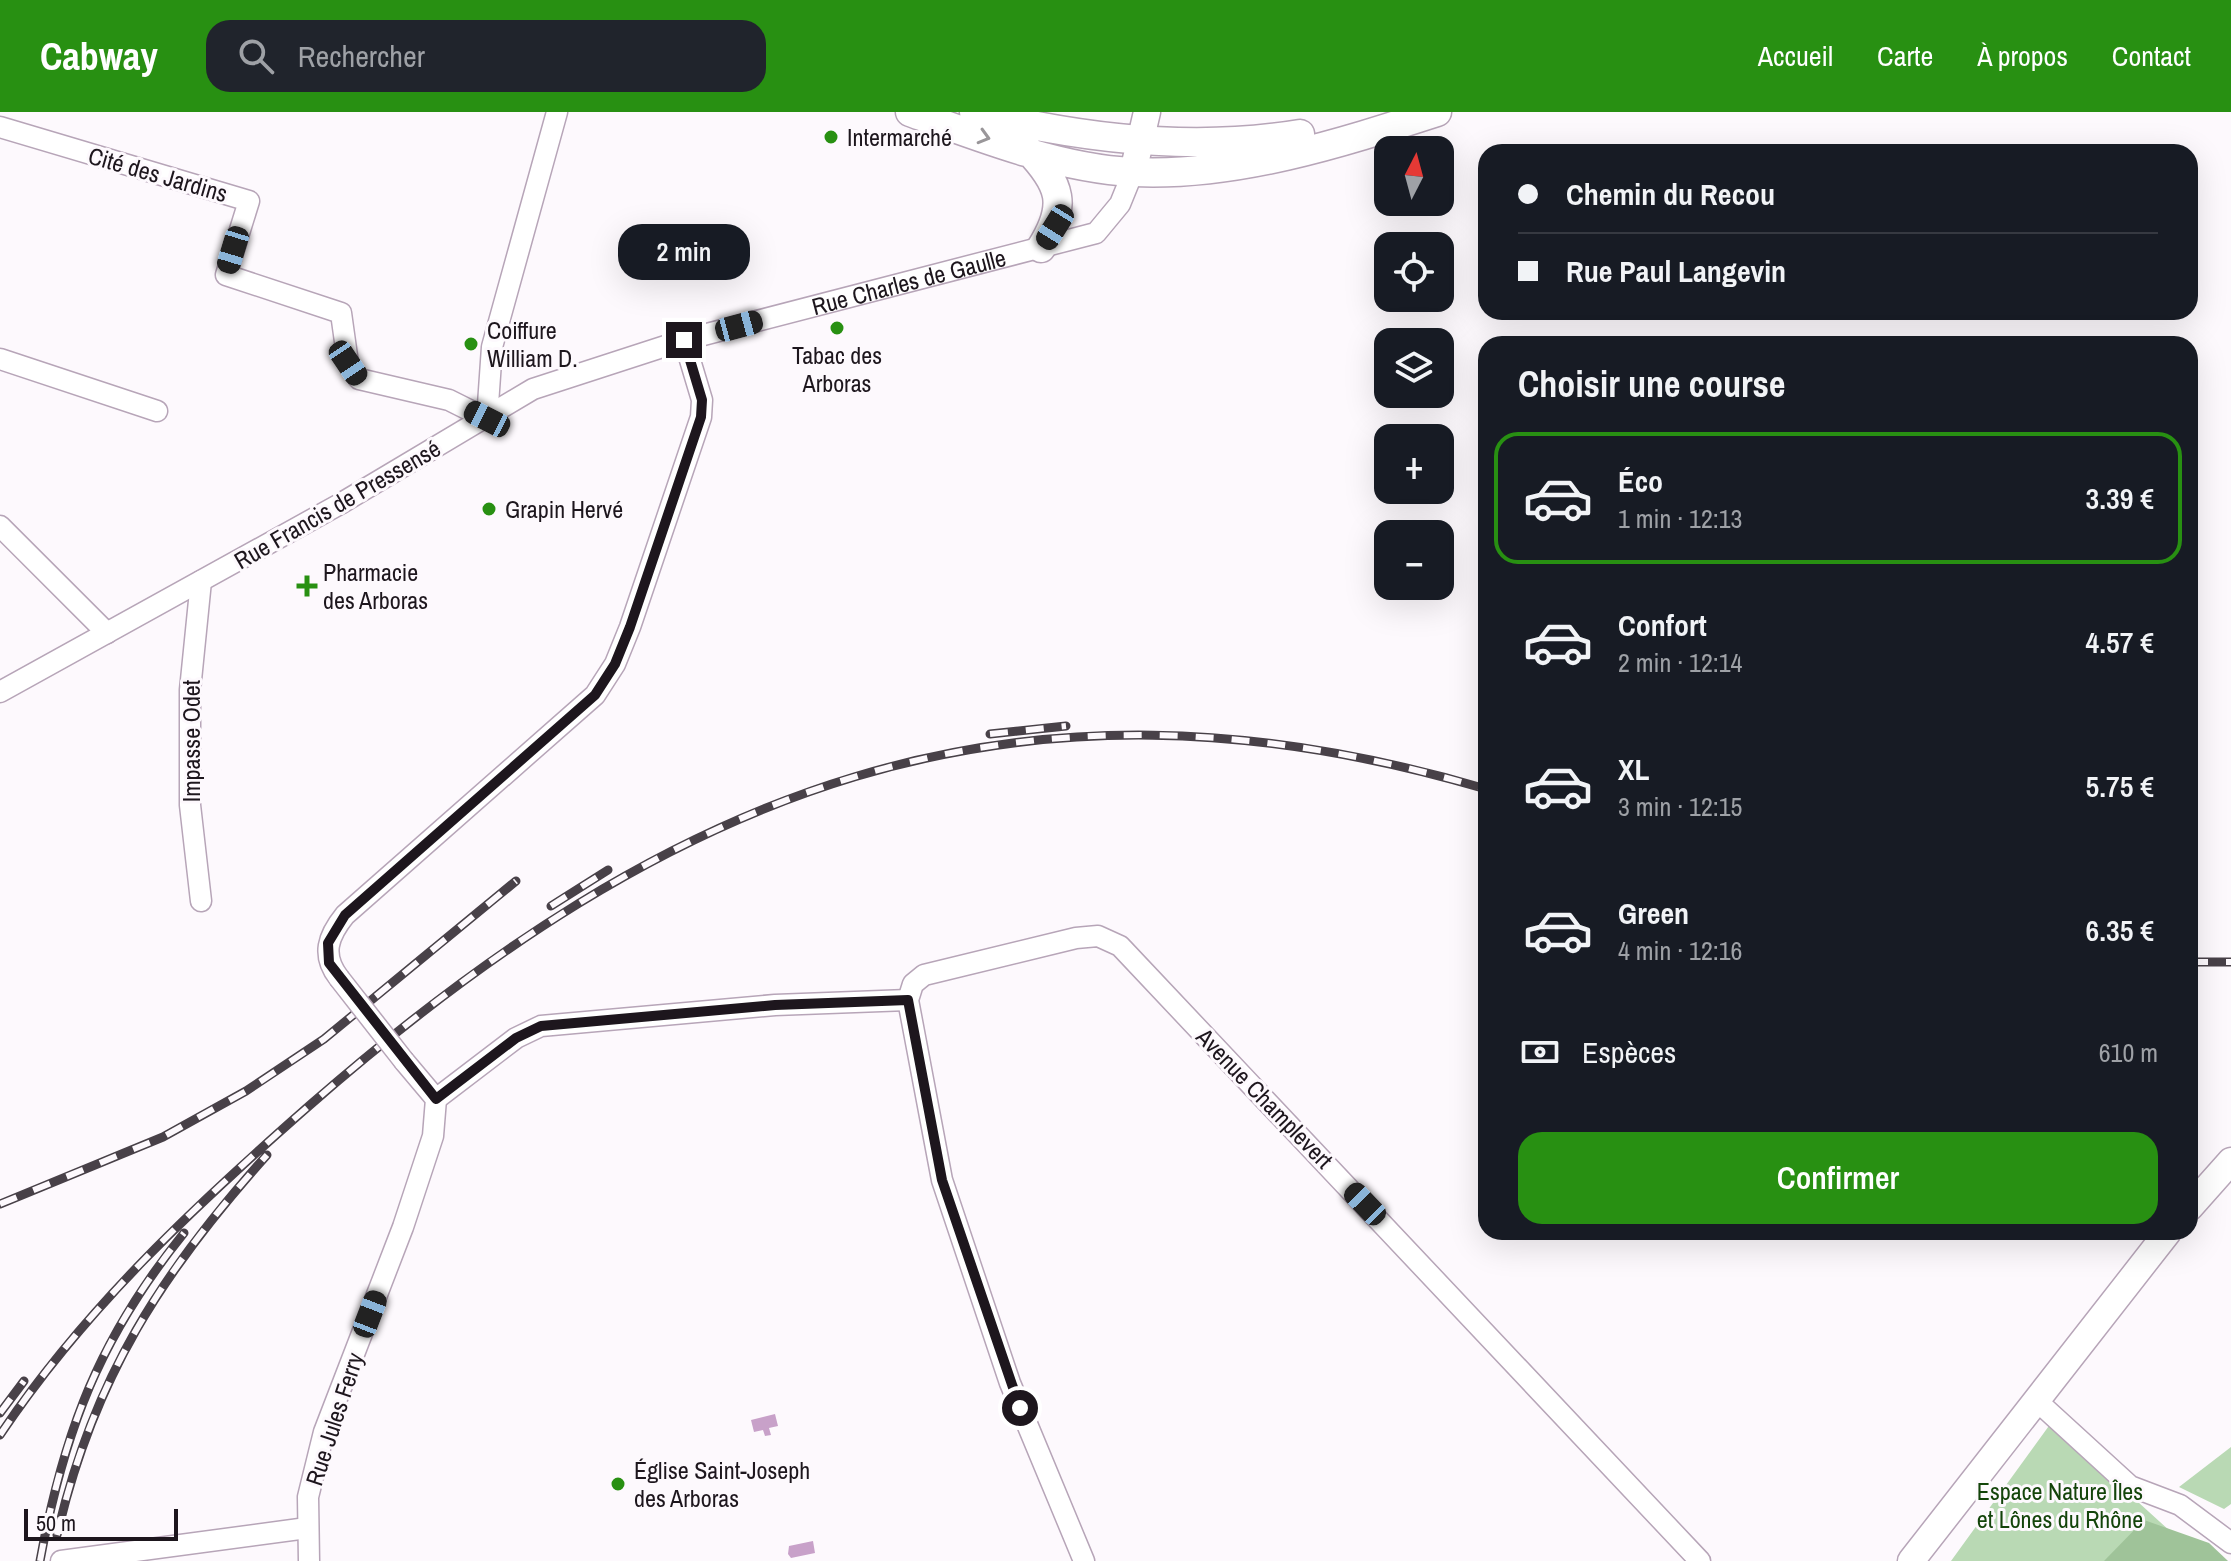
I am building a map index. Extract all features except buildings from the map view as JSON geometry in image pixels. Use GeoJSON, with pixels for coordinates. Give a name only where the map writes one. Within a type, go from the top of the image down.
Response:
{"type":"FeatureCollection","features":[{"type":"Feature","properties":{"kind":"main road"},"geometry":{"type":"LineString","coordinates":[[910,112],[1028,150],[1084,165],[1133,172],[1258,161],[1297,153],[1437,112]]}},
{"type":"Feature","properties":{"kind":"main road"},"geometry":{"type":"LineString","coordinates":[[974,112],[1075,134],[1141,142],[1246,143],[1415,112]]}},
{"type":"Feature","properties":{"kind":"main road"},"geometry":{"type":"LineString","coordinates":[[1028,150],[1052,175],[1056,193],[1055,227],[1041,248]]}},
{"type":"Feature","properties":{"kind":"street"},"geometry":{"type":"LineString","coordinates":[[487,419],[492,347],[557,112]]}},
{"type":"Feature","properties":{"kind":"street","name":"Rue Charles de Gaulle"},"geometry":{"type":"LineString","coordinates":[[684,340],[1096,233],[1120,204],[1133,172],[1147,112]]}},
{"type":"Feature","properties":{"kind":"street","name":"Cité des Jardins"},"geometry":{"type":"LineString","coordinates":[[0,127],[249,201],[226,275],[341,313],[348,363],[359,379],[449,400],[487,419]]}},
{"type":"Feature","properties":{"kind":"street"},"geometry":{"type":"LineString","coordinates":[[684,340],[702,400],[701,417],[653,567],[615,664],[595,695],[550,737],[345,915],[333,931],[327,950],[329,963],[436,1099],[516,1038],[541,1026],[775,1005],[908,1000],[942,1180],[1010,1383],[1084,1561]]}},
{"type":"Feature","properties":{"kind":"street","name":"Rue Francis de Pressensé"},"geometry":{"type":"LineString","coordinates":[[0,692],[487,419],[533,389],[684,340]]}},
{"type":"Feature","properties":{"kind":"street"},"geometry":{"type":"LineString","coordinates":[[0,359],[157,411]]}},
{"type":"Feature","properties":{"kind":"street"},"geometry":{"type":"LineString","coordinates":[[0,526],[107,633]]}},
{"type":"Feature","properties":{"kind":"street","name":"Impasse Odet"},"geometry":{"type":"LineString","coordinates":[[201,581],[190,690],[190,805],[201,901]]}},
{"type":"Feature","properties":{"kind":"street","name":"Avenue Champlevert"},"geometry":{"type":"LineString","coordinates":[[908,1000],[913,984],[924,975],[1076,938],[1098,936],[1120,946],[1700,1561]]}},
{"type":"Feature","properties":{"kind":"street","name":"Rue Jules Ferry"},"geometry":{"type":"LineString","coordinates":[[309,1561],[308,1497],[324,1432],[403,1227],[433,1136],[436,1099]]}},
{"type":"Feature","properties":{"kind":"street"},"geometry":{"type":"LineString","coordinates":[[2198,1198],[2231,1161]]}},
{"type":"Feature","properties":{"kind":"street"},"geometry":{"type":"LineString","coordinates":[[1911,1561],[1949,1508],[2006,1443],[2162,1240]]}},
{"type":"Feature","properties":{"kind":"street"},"geometry":{"type":"LineString","coordinates":[[2038,1402],[2130,1486],[2180,1505],[2231,1543]]}},
{"type":"Feature","properties":{"kind":"street"},"geometry":{"type":"LineString","coordinates":[[1933,1561],[2006,1443]]}},
{"type":"Feature","properties":{"kind":"street"},"geometry":{"type":"LineString","coordinates":[[61,1561],[307,1528]]}},
{"type":"Feature","properties":{"kind":"green space","name":"Espace Nature Îles et Lônes du Rhône"},"geometry":{"type":"Polygon","coordinates":[[[2051,1423],[2203,1561],[1951,1561],[2051,1423]]]}},
{"type":"Feature","properties":{"kind":"green space"},"geometry":{"type":"Polygon","coordinates":[[[2231,1447],[2231,1504],[2224,1509],[2179,1487],[2231,1447]]]}},
{"type":"Feature","properties":{"kind":"green space"},"geometry":{"type":"Polygon","coordinates":[[[2144,1520],[2209,1543],[2228,1561],[2104,1561],[2144,1520]]]}},
{"type":"Feature","properties":{"kind":"shaded area"},"geometry":{"type":"Polygon","coordinates":[[[775,1414],[778,1426],[769,1428],[771,1435],[765,1436],[763,1430],[754,1432],[751,1420],[775,1414]]]}},
{"type":"Feature","properties":{"kind":"shaded area"},"geometry":{"type":"Polygon","coordinates":[[[813,1541],[815,1553],[791,1558],[788,1554],[789,1546],[813,1541]]]}},
{"type":"Feature","properties":{"kind":"railway"},"geometry":{"type":"LineString","coordinates":[[990,734],[1066,726]]}},
{"type":"Feature","properties":{"kind":"railway"},"geometry":{"type":"LineString","coordinates":[[0,1435],[33,1388],[105,1301],[184,1220],[310,1105],[444,996],[579,903],[715,830],[855,777],[1000,745],[1153,735],[1314,750],[1478,787]]}},
{"type":"Feature","properties":{"kind":"railway"},"geometry":{"type":"LineString","coordinates":[[551,906],[608,870]]}},
{"type":"Feature","properties":{"kind":"railway"},"geometry":{"type":"LineString","coordinates":[[0,1204],[163,1137],[246,1091],[324,1039],[516,881]]}},
{"type":"Feature","properties":{"kind":"railway"},"geometry":{"type":"LineString","coordinates":[[2198,962],[2231,962]]}},
{"type":"Feature","properties":{"kind":"railway"},"geometry":{"type":"LineString","coordinates":[[57,1535],[90,1426],[111,1377],[136,1331],[195,1242],[267,1155]]}},
{"type":"Feature","properties":{"kind":"railway"},"geometry":{"type":"LineString","coordinates":[[40,1561],[61,1469],[90,1387],[129,1310],[184,1233]]}},
{"type":"Feature","properties":{"kind":"railway"},"geometry":{"type":"LineString","coordinates":[[0,1413],[24,1381]]}},
{"type":"Feature","properties":{"kind":"place","name":"Intermarché"},"geometry":{"type":"Point","coordinates":[831,137]}},
{"type":"Feature","properties":{"kind":"place","name":"Tabac des Arboras"},"geometry":{"type":"Point","coordinates":[837,328]}},
{"type":"Feature","properties":{"kind":"place","name":"Coiffure William D."},"geometry":{"type":"Point","coordinates":[471,344]}},
{"type":"Feature","properties":{"kind":"place","name":"Grapin Hervé"},"geometry":{"type":"Point","coordinates":[489,509]}},
{"type":"Feature","properties":{"kind":"place","name":"Pharmacie des Arboras"},"geometry":{"type":"Point","coordinates":[307,586]}},
{"type":"Feature","properties":{"kind":"place","name":"Église Saint-Joseph des Arboras"},"geometry":{"type":"Point","coordinates":[618,1484]}},
{"type":"Feature","properties":{"kind":"route"},"geometry":{"type":"LineString","coordinates":[[684,340],[702,400],[701,417],[653,567],[615,664],[595,695],[550,737],[345,915],[333,931],[327,957],[332,969],[436,1099],[516,1038],[541,1026],[775,1005],[908,1000],[942,1180],[1020,1408]]}}]}
